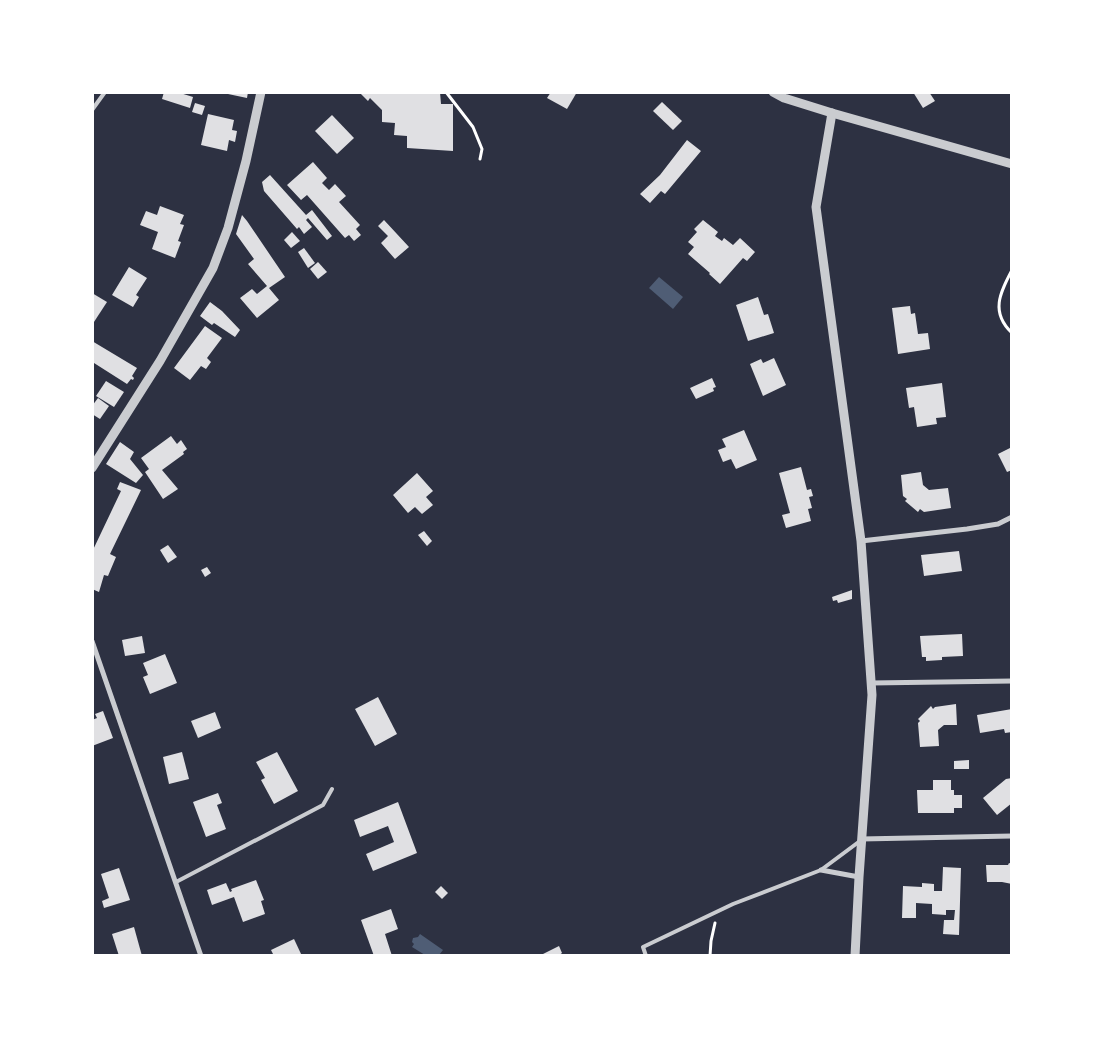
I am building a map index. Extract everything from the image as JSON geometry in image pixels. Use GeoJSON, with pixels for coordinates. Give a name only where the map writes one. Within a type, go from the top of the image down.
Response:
{"type":"FeatureCollection","features":[{"type":"Feature","properties":{"kind":"street"},"geometry":{"type":"LineString","coordinates":[[92,468],[160,361],[213,268],[233,209],[261,92]]}},
{"type":"Feature","properties":{"kind":"street"},"geometry":{"type":"LineString","coordinates":[[773,92],[784,98],[832,113],[1012,164]]}},
{"type":"Feature","properties":{"kind":"street"},"geometry":{"type":"LineString","coordinates":[[832,113],[816,206],[862,541],[871,683],[858,877],[855,956]]}},
{"type":"Feature","properties":{"kind":"street"},"geometry":{"type":"LineString","coordinates":[[862,541],[967,529],[998,524],[1012,517]]}},
{"type":"Feature","properties":{"kind":"street"},"geometry":{"type":"LineString","coordinates":[[92,641],[201,956]]}},
{"type":"Feature","properties":{"kind":"street"},"geometry":{"type":"LineString","coordinates":[[871,683],[1012,681]]}},
{"type":"Feature","properties":{"kind":"street"},"geometry":{"type":"LineString","coordinates":[[862,839],[1012,836]]}},
{"type":"Feature","properties":{"kind":"street"},"geometry":{"type":"LineString","coordinates":[[821,870],[858,877]]}},
{"type":"Feature","properties":{"kind":"lane"},"geometry":{"type":"LineString","coordinates":[[92,110],[105,92]]}},
{"type":"Feature","properties":{"kind":"lane"},"geometry":{"type":"LineString","coordinates":[[176,882],[323,805],[332,789]]}},
{"type":"Feature","properties":{"kind":"lane"},"geometry":{"type":"LineString","coordinates":[[646,956],[644,947],[716,912],[821,870],[862,839]]}},
{"type":"Feature","properties":{"kind":"path"},"geometry":{"type":"LineString","coordinates":[[446,92],[473,127],[482,149],[480,159]]}},
{"type":"Feature","properties":{"kind":"path"},"geometry":{"type":"LineString","coordinates":[[1012,270],[1004,284],[998,307],[999,316],[1004,326],[1012,333]]}},
{"type":"Feature","properties":{"kind":"path"},"geometry":{"type":"LineString","coordinates":[[710,956],[716,912]]}},
{"type":"Feature","properties":{"kind":"water"},"geometry":{"type":"Polygon","coordinates":[[[659,277],[683,297],[673,309],[649,288],[659,277]]]}},
{"type":"Feature","properties":{"kind":"water"},"geometry":{"type":"Polygon","coordinates":[[[420,934],[443,950],[439,955],[425,955],[412,947],[414,944],[412,942],[413,938],[418,937],[420,934]]]}},
{"type":"Feature","properties":{"kind":"building"},"geometry":{"type":"Polygon","coordinates":[[[164,92],[177,92],[193,97],[190,108],[162,99],[164,92]]]}},
{"type":"Feature","properties":{"kind":"building"},"geometry":{"type":"Polygon","coordinates":[[[228,92],[248,92],[247,98],[228,94],[228,92]]]}},
{"type":"Feature","properties":{"kind":"building"},"geometry":{"type":"Polygon","coordinates":[[[359,92],[440,92],[441,104],[453,104],[453,151],[407,148],[407,136],[394,135],[395,123],[382,122],[382,110],[370,98],[368,101],[359,92]]]}},
{"type":"Feature","properties":{"kind":"building"},"geometry":{"type":"Polygon","coordinates":[[[551,92],[577,92],[567,109],[547,98],[551,92]]]}},
{"type":"Feature","properties":{"kind":"building"},"geometry":{"type":"Polygon","coordinates":[[[913,92],[929,92],[935,101],[923,108],[913,92]]]}},
{"type":"Feature","properties":{"kind":"building"},"geometry":{"type":"Polygon","coordinates":[[[662,102],[682,121],[673,130],[653,111],[662,102]]]}},
{"type":"Feature","properties":{"kind":"building"},"geometry":{"type":"Polygon","coordinates":[[[195,103],[205,106],[202,115],[192,112],[195,103]]]}},
{"type":"Feature","properties":{"kind":"building"},"geometry":{"type":"Polygon","coordinates":[[[208,114],[234,120],[232,130],[237,131],[235,142],[229,140],[227,151],[201,145],[208,114]]]}},
{"type":"Feature","properties":{"kind":"building"},"geometry":{"type":"Polygon","coordinates":[[[332,115],[354,138],[337,154],[315,131],[332,115]]]}},
{"type":"Feature","properties":{"kind":"building"},"geometry":{"type":"Polygon","coordinates":[[[687,140],[701,151],[665,194],[661,191],[650,203],[640,194],[660,175],[687,140]]]}},
{"type":"Feature","properties":{"kind":"building"},"geometry":{"type":"Polygon","coordinates":[[[313,162],[327,178],[322,183],[329,190],[335,184],[346,196],[339,202],[360,225],[356,229],[361,235],[354,241],[349,235],[345,238],[307,195],[301,200],[287,185],[313,162]]]}},
{"type":"Feature","properties":{"kind":"building"},"geometry":{"type":"Polygon","coordinates":[[[270,175],[306,215],[312,210],[332,236],[327,240],[308,218],[306,220],[312,227],[304,234],[299,227],[297,229],[264,191],[262,182],[270,175]]]}},
{"type":"Feature","properties":{"kind":"building"},"geometry":{"type":"Polygon","coordinates":[[[160,206],[184,215],[180,224],[184,225],[178,241],[181,242],[175,258],[152,249],[158,232],[140,225],[146,211],[157,215],[160,206]]]}},
{"type":"Feature","properties":{"kind":"building"},"geometry":{"type":"Polygon","coordinates":[[[242,215],[285,277],[269,288],[279,300],[257,318],[240,298],[252,289],[257,294],[267,286],[248,264],[254,259],[236,234],[242,215]]]}},
{"type":"Feature","properties":{"kind":"building"},"geometry":{"type":"Polygon","coordinates":[[[384,220],[409,247],[395,259],[381,243],[388,236],[378,226],[384,220]]]}},
{"type":"Feature","properties":{"kind":"building"},"geometry":{"type":"Polygon","coordinates":[[[703,220],[718,232],[715,236],[722,241],[724,238],[733,245],[740,238],[755,252],[747,261],[743,258],[720,284],[688,254],[694,247],[688,242],[697,232],[694,229],[703,220]]]}},
{"type":"Feature","properties":{"kind":"building"},"geometry":{"type":"Polygon","coordinates":[[[292,232],[300,241],[291,248],[284,240],[292,232]]]}},
{"type":"Feature","properties":{"kind":"building"},"geometry":{"type":"Polygon","coordinates":[[[304,248],[315,263],[308,268],[298,252],[304,248]]]}},
{"type":"Feature","properties":{"kind":"building"},"geometry":{"type":"Polygon","coordinates":[[[318,262],[327,272],[318,279],[310,269],[318,262]]]}},
{"type":"Feature","properties":{"kind":"building"},"geometry":{"type":"Polygon","coordinates":[[[129,267],[147,278],[136,295],[139,297],[133,307],[112,295],[129,267]]]}},
{"type":"Feature","properties":{"kind":"building"},"geometry":{"type":"Polygon","coordinates":[[[92,293],[107,302],[92,325],[92,293]]]}},
{"type":"Feature","properties":{"kind":"building"},"geometry":{"type":"Polygon","coordinates":[[[758,297],[764,315],[768,314],[774,333],[748,341],[736,305],[758,297]]]}},
{"type":"Feature","properties":{"kind":"building"},"geometry":{"type":"Polygon","coordinates":[[[210,302],[222,311],[240,330],[235,337],[214,323],[212,325],[200,316],[210,302]]]}},
{"type":"Feature","properties":{"kind":"building"},"geometry":{"type":"Polygon","coordinates":[[[910,306],[911,314],[915,313],[918,334],[928,333],[930,349],[898,354],[892,308],[910,306]]]}},
{"type":"Feature","properties":{"kind":"building"},"geometry":{"type":"Polygon","coordinates":[[[205,326],[222,338],[207,358],[211,362],[206,369],[201,366],[190,380],[174,368],[205,326]]]}},
{"type":"Feature","properties":{"kind":"building"},"geometry":{"type":"Polygon","coordinates":[[[92,341],[137,368],[132,376],[133,380],[131,379],[127,384],[94,363],[92,341]]]}},
{"type":"Feature","properties":{"kind":"building"},"geometry":{"type":"Polygon","coordinates":[[[774,358],[786,385],[763,396],[750,364],[761,359],[763,363],[774,358]]]}},
{"type":"Feature","properties":{"kind":"building"},"geometry":{"type":"Polygon","coordinates":[[[712,378],[716,387],[713,388],[714,391],[696,399],[690,388],[712,378]]]}},
{"type":"Feature","properties":{"kind":"building"},"geometry":{"type":"Polygon","coordinates":[[[106,381],[124,392],[114,407],[96,396],[106,381]]]}},
{"type":"Feature","properties":{"kind":"building"},"geometry":{"type":"Polygon","coordinates":[[[942,383],[946,417],[936,418],[937,424],[917,427],[914,407],[909,408],[906,388],[942,383]]]}},
{"type":"Feature","properties":{"kind":"building"},"geometry":{"type":"Polygon","coordinates":[[[98,398],[109,406],[100,419],[92,414],[92,406],[98,398]]]}},
{"type":"Feature","properties":{"kind":"building"},"geometry":{"type":"Polygon","coordinates":[[[744,430],[757,460],[736,469],[731,459],[723,462],[718,450],[726,447],[722,439],[744,430]]]}},
{"type":"Feature","properties":{"kind":"building"},"geometry":{"type":"Polygon","coordinates":[[[171,436],[177,444],[181,440],[187,449],[183,452],[184,454],[162,470],[178,489],[163,499],[145,472],[149,469],[141,458],[171,436]]]}},
{"type":"Feature","properties":{"kind":"building"},"geometry":{"type":"Polygon","coordinates":[[[120,442],[134,452],[130,459],[143,475],[136,483],[106,464],[120,442]]]}},
{"type":"Feature","properties":{"kind":"building"},"geometry":{"type":"Polygon","coordinates":[[[1012,447],[1012,470],[1007,472],[998,454],[1012,447]]]}},
{"type":"Feature","properties":{"kind":"building"},"geometry":{"type":"Polygon","coordinates":[[[801,467],[807,490],[811,489],[813,496],[809,497],[812,508],[808,509],[811,521],[786,528],[782,515],[790,513],[779,473],[801,467]]]}},
{"type":"Feature","properties":{"kind":"building"},"geometry":{"type":"Polygon","coordinates":[[[921,472],[923,485],[929,490],[948,488],[951,508],[924,512],[920,509],[918,512],[905,501],[907,499],[903,496],[901,475],[921,472]]]}},
{"type":"Feature","properties":{"kind":"building"},"geometry":{"type":"Polygon","coordinates":[[[417,473],[433,491],[426,497],[433,505],[422,514],[415,507],[408,513],[393,495],[417,473]]]}},
{"type":"Feature","properties":{"kind":"building"},"geometry":{"type":"Polygon","coordinates":[[[120,482],[141,490],[110,554],[116,557],[108,576],[104,575],[99,592],[92,589],[92,552],[121,491],[117,489],[120,482]]]}},
{"type":"Feature","properties":{"kind":"building"},"geometry":{"type":"Polygon","coordinates":[[[424,531],[432,541],[427,546],[418,535],[424,531]]]}},
{"type":"Feature","properties":{"kind":"building"},"geometry":{"type":"Polygon","coordinates":[[[168,545],[177,557],[168,563],[160,550],[168,545]]]}},
{"type":"Feature","properties":{"kind":"building"},"geometry":{"type":"Polygon","coordinates":[[[959,551],[962,571],[924,576],[921,555],[959,551]]]}},
{"type":"Feature","properties":{"kind":"building"},"geometry":{"type":"Polygon","coordinates":[[[207,567],[211,573],[205,577],[201,570],[207,567]]]}},
{"type":"Feature","properties":{"kind":"building"},"geometry":{"type":"Polygon","coordinates":[[[852,590],[852,599],[838,603],[837,600],[833,601],[832,597],[852,590]]]}},
{"type":"Feature","properties":{"kind":"building"},"geometry":{"type":"Polygon","coordinates":[[[962,634],[963,656],[942,657],[942,660],[926,661],[926,657],[922,657],[920,636],[962,634]]]}},
{"type":"Feature","properties":{"kind":"building"},"geometry":{"type":"Polygon","coordinates":[[[142,636],[145,653],[125,656],[122,640],[142,636]]]}},
{"type":"Feature","properties":{"kind":"building"},"geometry":{"type":"Polygon","coordinates":[[[165,654],[177,683],[150,694],[143,677],[148,675],[143,663],[165,654]]]}},
{"type":"Feature","properties":{"kind":"building"},"geometry":{"type":"Polygon","coordinates":[[[378,697],[397,734],[375,746],[355,709],[378,697]]]}},
{"type":"Feature","properties":{"kind":"building"},"geometry":{"type":"Polygon","coordinates":[[[956,704],[957,725],[944,725],[938,730],[939,746],[920,747],[918,723],[920,721],[918,719],[931,706],[933,709],[935,707],[956,704]]]}},
{"type":"Feature","properties":{"kind":"building"},"geometry":{"type":"Polygon","coordinates":[[[1012,709],[1012,732],[1005,733],[1004,729],[980,733],[977,715],[1012,709]]]}},
{"type":"Feature","properties":{"kind":"building"},"geometry":{"type":"Polygon","coordinates":[[[103,711],[113,738],[92,746],[92,720],[97,718],[95,714],[103,711]]]}},
{"type":"Feature","properties":{"kind":"building"},"geometry":{"type":"Polygon","coordinates":[[[215,712],[221,728],[198,738],[191,721],[215,712]]]}},
{"type":"Feature","properties":{"kind":"building"},"geometry":{"type":"Polygon","coordinates":[[[182,752],[189,779],[169,784],[163,757],[182,752]]]}},
{"type":"Feature","properties":{"kind":"building"},"geometry":{"type":"Polygon","coordinates":[[[277,752],[298,791],[274,804],[261,780],[265,778],[256,762],[277,752]]]}},
{"type":"Feature","properties":{"kind":"building"},"geometry":{"type":"Polygon","coordinates":[[[969,760],[969,769],[954,769],[954,761],[969,760]]]}},
{"type":"Feature","properties":{"kind":"building"},"geometry":{"type":"Polygon","coordinates":[[[1012,778],[1012,803],[997,815],[983,798],[1006,779],[1012,778]]]}},
{"type":"Feature","properties":{"kind":"building"},"geometry":{"type":"Polygon","coordinates":[[[933,780],[951,780],[951,790],[954,790],[954,795],[962,795],[962,808],[954,808],[954,813],[918,813],[917,790],[933,790],[933,780]]]}},
{"type":"Feature","properties":{"kind":"building"},"geometry":{"type":"Polygon","coordinates":[[[218,793],[222,803],[217,805],[226,829],[206,837],[193,802],[218,793]]]}},
{"type":"Feature","properties":{"kind":"building"},"geometry":{"type":"Polygon","coordinates":[[[398,802],[417,853],[373,871],[366,854],[394,842],[388,826],[360,837],[354,820],[398,802]]]}},
{"type":"Feature","properties":{"kind":"building"},"geometry":{"type":"Polygon","coordinates":[[[1009,863],[1012,864],[1012,884],[987,882],[986,865],[1008,865],[1009,863]]]}},
{"type":"Feature","properties":{"kind":"building"},"geometry":{"type":"Polygon","coordinates":[[[943,867],[961,868],[959,935],[943,934],[944,920],[954,920],[955,910],[946,910],[946,915],[932,914],[932,904],[916,903],[916,918],[902,918],[903,886],[922,887],[922,883],[934,884],[934,891],[942,891],[943,867]]]}},
{"type":"Feature","properties":{"kind":"building"},"geometry":{"type":"Polygon","coordinates":[[[119,868],[130,900],[104,908],[102,901],[109,898],[101,874],[119,868]]]}},
{"type":"Feature","properties":{"kind":"building"},"geometry":{"type":"Polygon","coordinates":[[[256,880],[264,900],[261,901],[265,914],[243,922],[234,897],[212,905],[207,890],[226,883],[230,892],[232,891],[231,889],[256,880]]]}},
{"type":"Feature","properties":{"kind":"building"},"geometry":{"type":"Polygon","coordinates":[[[441,886],[448,893],[442,899],[435,892],[441,886]]]}},
{"type":"Feature","properties":{"kind":"building"},"geometry":{"type":"Polygon","coordinates":[[[391,909],[398,929],[385,934],[392,956],[374,956],[361,920],[391,909]]]}},
{"type":"Feature","properties":{"kind":"building"},"geometry":{"type":"Polygon","coordinates":[[[134,927],[142,956],[119,956],[112,934],[134,927]]]}},
{"type":"Feature","properties":{"kind":"building"},"geometry":{"type":"Polygon","coordinates":[[[294,939],[302,956],[274,956],[271,950],[294,939]]]}},
{"type":"Feature","properties":{"kind":"building"},"geometry":{"type":"Polygon","coordinates":[[[559,946],[562,953],[558,956],[539,956],[559,946]]]}}]}
